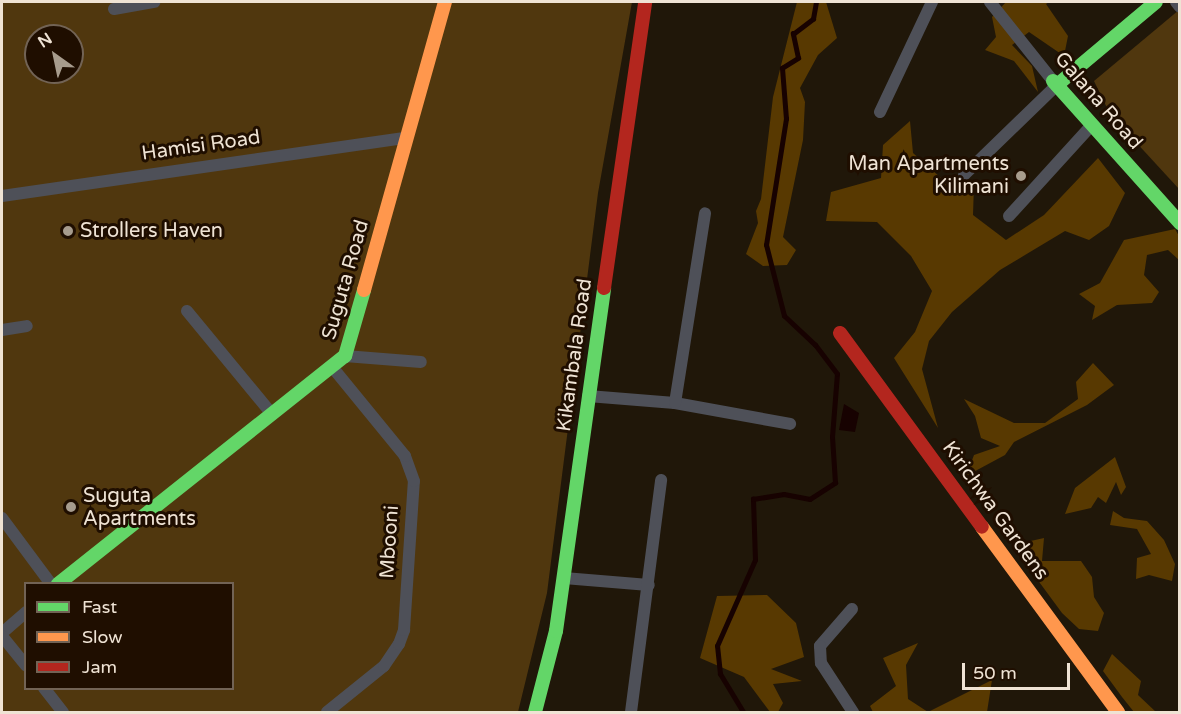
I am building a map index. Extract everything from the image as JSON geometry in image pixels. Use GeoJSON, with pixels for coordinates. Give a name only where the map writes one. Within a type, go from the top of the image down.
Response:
{"type":"FeatureCollection","features":[{"type":"Feature","properties":{"kind":"street"},"geometry":{"type":"LineString","coordinates":[[114,9],[154,2]]}},
{"type":"Feature","properties":{"kind":"street","name":"Suguta Road"},"geometry":{"type":"LineString","coordinates":[[61,582],[333,368],[345,356],[445,2]]}},
{"type":"Feature","properties":{"kind":"street","name":"Kikambala Road"},"geometry":{"type":"LineString","coordinates":[[535,712],[548,674],[564,578],[645,2]]}},
{"type":"Feature","properties":{"kind":"street"},"geometry":{"type":"LineString","coordinates":[[880,112],[932,2]]}},
{"type":"Feature","properties":{"kind":"street","name":"Galana Road"},"geometry":{"type":"LineString","coordinates":[[990,2],[1091,126],[1179,223]]}},
{"type":"Feature","properties":{"kind":"street"},"geometry":{"type":"LineString","coordinates":[[964,175],[1055,83],[1156,2]]}},
{"type":"Feature","properties":{"kind":"street"},"geometry":{"type":"LineString","coordinates":[[1176,2],[1179,7]]}},
{"type":"Feature","properties":{"kind":"street"},"geometry":{"type":"LineString","coordinates":[[1009,216],[1091,126]]}},
{"type":"Feature","properties":{"kind":"street","name":"Hamisi Road"},"geometry":{"type":"LineString","coordinates":[[2,196],[406,138]]}},
{"type":"Feature","properties":{"kind":"street"},"geometry":{"type":"LineString","coordinates":[[675,403],[705,213]]}},
{"type":"Feature","properties":{"kind":"street"},"geometry":{"type":"LineString","coordinates":[[187,311],[272,414]]}},
{"type":"Feature","properties":{"kind":"street"},"geometry":{"type":"LineString","coordinates":[[2,330],[27,326]]}},
{"type":"Feature","properties":{"kind":"street","name":"Kirichwa Gardens"},"geometry":{"type":"LineString","coordinates":[[840,333],[1118,712]]}},
{"type":"Feature","properties":{"kind":"street"},"geometry":{"type":"LineString","coordinates":[[345,356],[421,362]]}},
{"type":"Feature","properties":{"kind":"street","name":"Mbooni"},"geometry":{"type":"LineString","coordinates":[[327,712],[384,666],[399,644],[404,630],[414,481],[405,456],[333,368]]}},
{"type":"Feature","properties":{"kind":"street"},"geometry":{"type":"LineString","coordinates":[[588,396],[675,403],[790,424]]}},
{"type":"Feature","properties":{"kind":"street"},"geometry":{"type":"LineString","coordinates":[[631,712],[661,480]]}},
{"type":"Feature","properties":{"kind":"street"},"geometry":{"type":"LineString","coordinates":[[2,518],[50,582]]}},
{"type":"Feature","properties":{"kind":"street"},"geometry":{"type":"LineString","coordinates":[[564,578],[649,585]]}},
{"type":"Feature","properties":{"kind":"street"},"geometry":{"type":"LineString","coordinates":[[852,609],[820,646],[821,663],[853,712]]}},
{"type":"Feature","properties":{"kind":"street"},"geometry":{"type":"LineString","coordinates":[[24,614],[2,634],[24,663]]}},
{"type":"Feature","properties":{"kind":"street"},"geometry":{"type":"LineString","coordinates":[[46,690],[63,712]]}},
{"type":"Feature","properties":{"kind":"shaded area"},"geometry":{"type":"Polygon","coordinates":[[[2,2],[632,2],[598,193],[547,593],[518,712],[2,712],[2,2]]]}},
{"type":"Feature","properties":{"kind":"shaded area"},"geometry":{"type":"Polygon","coordinates":[[[797,2],[826,2],[837,38],[818,55],[800,88],[805,102],[803,140],[783,237],[796,250],[787,265],[763,266],[746,254],[758,223],[756,211],[761,199],[773,97],[797,2]]]}},
{"type":"Feature","properties":{"kind":"shaded area"},"geometry":{"type":"Polygon","coordinates":[[[1006,2],[1049,2],[1046,4],[1068,36],[1064,56],[1029,32],[1012,45],[1032,66],[1038,92],[1014,61],[985,50],[996,37],[992,17],[1006,2]]]}},
{"type":"Feature","properties":{"kind":"shaded area"},"geometry":{"type":"Polygon","coordinates":[[[1179,10],[1179,189],[1110,114],[1094,81],[1179,10]]]}},
{"type":"Feature","properties":{"kind":"shaded area"},"geometry":{"type":"Polygon","coordinates":[[[910,121],[913,153],[941,178],[974,185],[973,215],[1006,240],[1044,215],[1098,158],[1125,193],[1109,226],[1089,240],[1065,231],[1000,270],[952,312],[929,341],[922,369],[938,428],[894,358],[915,332],[932,291],[911,256],[877,222],[826,221],[831,192],[881,178],[883,145],[910,121]]]}},
{"type":"Feature","properties":{"kind":"shaded area"},"geometry":{"type":"Polygon","coordinates":[[[1175,229],[1179,236],[1179,260],[1168,250],[1147,255],[1144,275],[1159,292],[1152,303],[1117,305],[1092,320],[1095,306],[1079,294],[1100,283],[1124,240],[1175,229]]]}},
{"type":"Feature","properties":{"kind":"shaded area"},"geometry":{"type":"Polygon","coordinates":[[[1093,363],[1114,385],[1087,405],[1014,442],[1005,455],[966,476],[974,455],[1000,446],[981,438],[975,416],[964,399],[1014,423],[1045,423],[1078,399],[1076,382],[1093,363]]]}},
{"type":"Feature","properties":{"kind":"shaded area"},"geometry":{"type":"Polygon","coordinates":[[[844,404],[859,413],[855,432],[839,430],[844,404]]]}},
{"type":"Feature","properties":{"kind":"shaded area"},"geometry":{"type":"Polygon","coordinates":[[[1115,457],[1126,487],[1121,495],[1116,482],[1106,503],[1098,497],[1091,508],[1065,514],[1075,488],[1115,457]]]}},
{"type":"Feature","properties":{"kind":"shaded area"},"geometry":{"type":"Polygon","coordinates":[[[1113,511],[1124,518],[1147,521],[1164,540],[1175,564],[1172,581],[1149,575],[1136,579],[1137,558],[1151,554],[1137,529],[1110,525],[1113,511]]]}},
{"type":"Feature","properties":{"kind":"shaded area"},"geometry":{"type":"Polygon","coordinates":[[[1044,538],[1042,561],[1081,561],[1092,577],[1094,597],[1104,613],[1098,631],[1079,629],[1062,613],[1012,545],[1044,538]]]}},
{"type":"Feature","properties":{"kind":"shaded area"},"geometry":{"type":"Polygon","coordinates":[[[767,595],[796,623],[804,657],[771,669],[802,681],[773,684],[783,703],[778,712],[770,712],[744,677],[700,658],[717,596],[767,595]]]}},
{"type":"Feature","properties":{"kind":"shaded area"},"geometry":{"type":"Polygon","coordinates":[[[918,643],[906,665],[908,699],[928,712],[873,712],[870,706],[896,686],[883,658],[918,643]]]}},
{"type":"Feature","properties":{"kind":"shaded area"},"geometry":{"type":"Polygon","coordinates":[[[1112,654],[1141,681],[1138,695],[1156,712],[1134,712],[1122,697],[1103,671],[1112,654]]]}},
{"type":"Feature","properties":{"kind":"shaded area"},"geometry":{"type":"Polygon","coordinates":[[[992,680],[987,712],[928,712],[992,680]]]}},
{"type":"Feature","properties":{"kind":"waterway"},"geometry":{"type":"LineString","coordinates":[[743,712],[720,674],[717,646],[755,560],[753,499],[784,494],[810,499],[835,483],[832,437],[837,374],[815,345],[784,316],[766,245],[786,119],[782,68],[798,58],[793,34],[813,19],[816,2]]}},
{"type":"Feature","properties":{"kind":"traffic: fast"},"geometry":{"type":"LineString","coordinates":[[1057,85],[1156,2]]}},
{"type":"Feature","properties":{"kind":"traffic: fast"},"geometry":{"type":"LineString","coordinates":[[1053,81],[1180,223]]}},
{"type":"Feature","properties":{"kind":"traffic: fast"},"geometry":{"type":"LineString","coordinates":[[535,712],[556,631],[604,288]]}},
{"type":"Feature","properties":{"kind":"traffic: fast"},"geometry":{"type":"LineString","coordinates":[[61,582],[345,356],[364,290]]}},
{"type":"Feature","properties":{"kind":"traffic: slow"},"geometry":{"type":"LineString","coordinates":[[364,290],[445,2]]}},
{"type":"Feature","properties":{"kind":"traffic: slow"},"geometry":{"type":"LineString","coordinates":[[982,527],[1118,712]]}},
{"type":"Feature","properties":{"kind":"traffic: jam"},"geometry":{"type":"LineString","coordinates":[[604,288],[645,2]]}},
{"type":"Feature","properties":{"kind":"traffic: jam"},"geometry":{"type":"LineString","coordinates":[[840,333],[982,527]]}},
{"type":"Feature","properties":{"kind":"place","name":"Man Apartments Kilimani"},"geometry":{"type":"Point","coordinates":[1021,176]}},
{"type":"Feature","properties":{"kind":"place","name":"Strollers Haven"},"geometry":{"type":"Point","coordinates":[68,231]}},
{"type":"Feature","properties":{"kind":"place","name":"Suguta Apartments"},"geometry":{"type":"Point","coordinates":[71,507]}}]}
